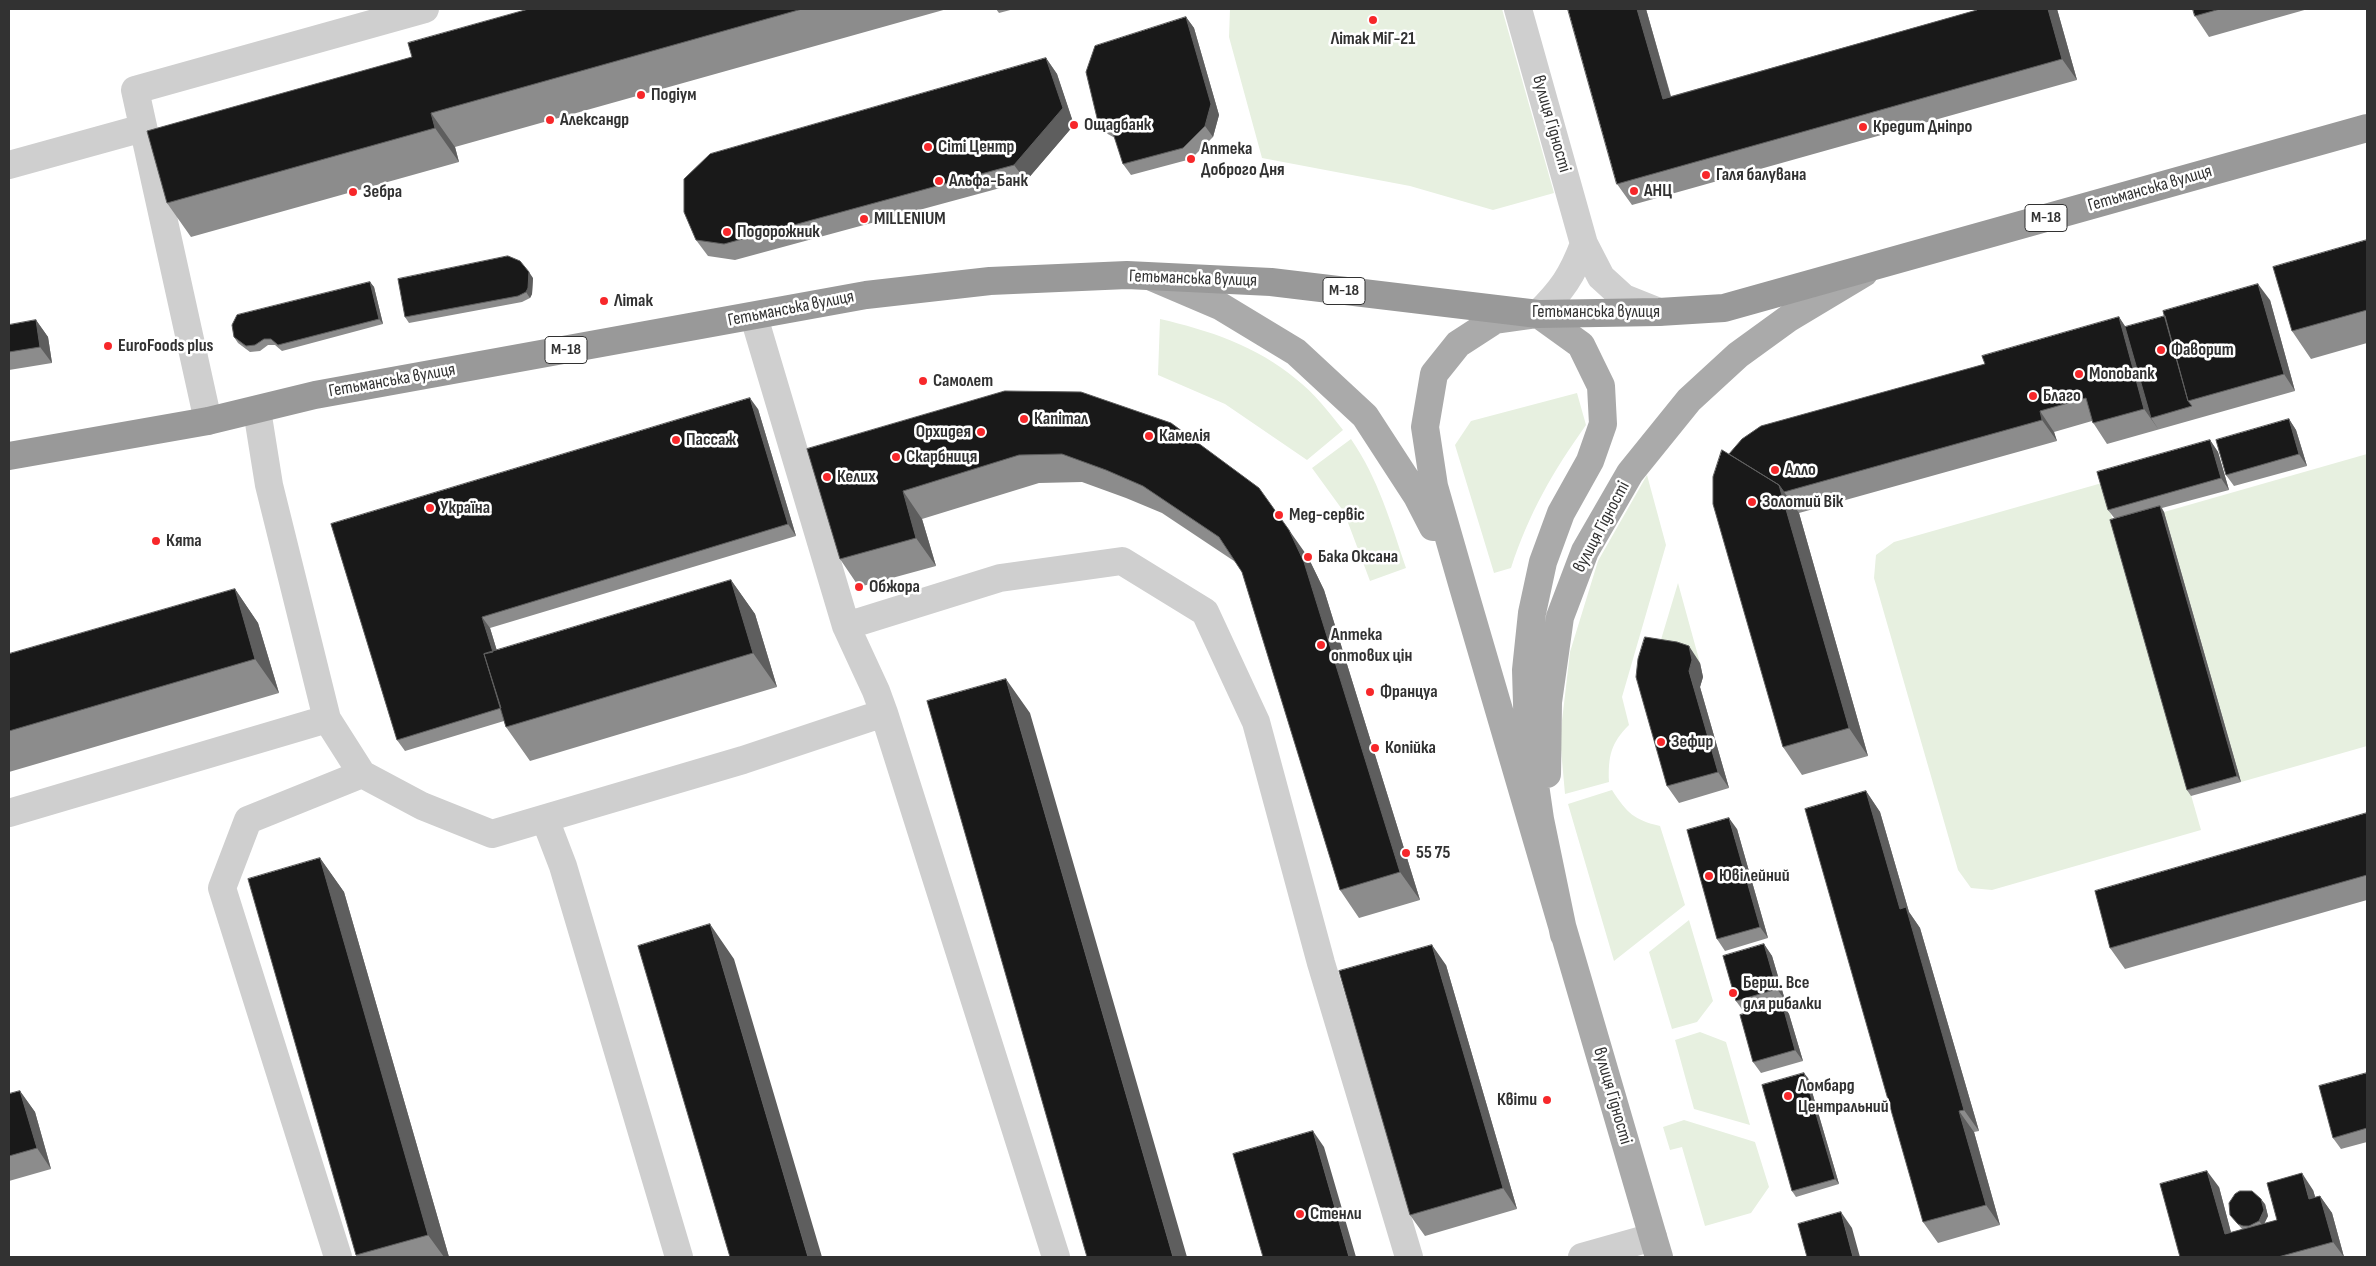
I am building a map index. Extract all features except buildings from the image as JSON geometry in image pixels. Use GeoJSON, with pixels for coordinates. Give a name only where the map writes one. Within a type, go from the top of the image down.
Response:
{"type":"FeatureCollection","features":[{"type":"Feature","properties":{"kind":"highway","name":"Гетьманська вулиця"},"geometry":{"type":"LineString","coordinates":[[9,456],[208,421],[315,395],[754,317],[866,295],[990,281],[1149,276],[1271,282],[1538,314],[1659,312],[1724,308],[2367,128]]}},
{"type":"Feature","properties":{"kind":"main road","name":"вулиця Гідності"},"geometry":{"type":"LineString","coordinates":[[1564,935],[1547,790],[1548,702],[1560,617],[1585,551],[1630,473],[1689,400],[1738,355],[1789,318],[1879,265]]}},
{"type":"Feature","properties":{"kind":"main road","name":"вулиця Гідності"},"geometry":{"type":"LineString","coordinates":[[1149,276],[1220,306],[1296,352],[1365,416],[1417,496],[1462,587]]}},
{"type":"Feature","properties":{"kind":"main road","name":"вулиця Гідності"},"geometry":{"type":"LineString","coordinates":[[1564,935],[1540,819],[1528,737],[1526,670],[1532,613],[1543,562],[1561,513],[1590,461],[1603,424],[1601,386],[1581,344],[1538,314],[1495,320],[1458,344],[1434,374],[1425,427],[1434,486],[1462,587],[1564,935],[1656,1247]]}},
{"type":"Feature","properties":{"kind":"street"},"geometry":{"type":"LineString","coordinates":[[208,421],[135,90],[425,9]]}},
{"type":"Feature","properties":{"kind":"street","name":"вулиця Гідності"},"geometry":{"type":"LineString","coordinates":[[1518,9],[1584,244],[1601,277],[1624,298],[1659,312]]}},
{"type":"Feature","properties":{"kind":"street"},"geometry":{"type":"LineString","coordinates":[[9,165],[143,128]]}},
{"type":"Feature","properties":{"kind":"street"},"geometry":{"type":"LineString","coordinates":[[1538,314],[1560,292],[1574,270],[1584,244]]}},
{"type":"Feature","properties":{"kind":"street"},"geometry":{"type":"LineString","coordinates":[[754,317],[846,626],[884,713],[1056,1257]]}},
{"type":"Feature","properties":{"kind":"street"},"geometry":{"type":"LineString","coordinates":[[257,410],[270,485],[327,719],[362,774],[422,806],[492,834],[743,760],[884,713]]}},
{"type":"Feature","properties":{"kind":"street"},"geometry":{"type":"LineString","coordinates":[[846,626],[1000,578],[1122,561],[1205,612],[1256,722],[1321,963],[1409,1257]]}},
{"type":"Feature","properties":{"kind":"street"},"geometry":{"type":"LineString","coordinates":[[9,813],[327,719]]}},
{"type":"Feature","properties":{"kind":"street"},"geometry":{"type":"LineString","coordinates":[[338,1257],[222,888],[248,820],[362,774]]}},
{"type":"Feature","properties":{"kind":"street"},"geometry":{"type":"LineString","coordinates":[[545,819],[563,866],[679,1257]]}},
{"type":"Feature","properties":{"kind":"street"},"geometry":{"type":"LineString","coordinates":[[1582,1257],[1656,1247]]}},
{"type":"Feature","properties":{"kind":"green space"},"geometry":{"type":"Polygon","coordinates":[[[1230,9],[1502,9],[1554,193],[1493,210],[1410,186],[1262,158],[1229,37],[1230,9]]]}},
{"type":"Feature","properties":{"kind":"green space"},"geometry":{"type":"Polygon","coordinates":[[[1160,319],[1214,334],[1265,357],[1281,367],[1309,390],[1343,430],[1307,460],[1225,404],[1158,375],[1160,319]]]}},
{"type":"Feature","properties":{"kind":"green space"},"geometry":{"type":"Polygon","coordinates":[[[1577,393],[1586,425],[1542,494],[1511,568],[1494,573],[1455,445],[1471,421],[1577,393]]]}},
{"type":"Feature","properties":{"kind":"green space"},"geometry":{"type":"Polygon","coordinates":[[[1351,439],[1376,485],[1406,568],[1370,581],[1344,512],[1312,468],[1351,439]]]}},
{"type":"Feature","properties":{"kind":"green space"},"geometry":{"type":"Polygon","coordinates":[[[2367,454],[2367,746],[2241,782],[2164,512],[2367,454]]]}},
{"type":"Feature","properties":{"kind":"green space"},"geometry":{"type":"Polygon","coordinates":[[[1647,475],[1666,545],[1622,697],[1629,725],[1614,744],[1610,757],[1609,782],[1565,794],[1560,738],[1570,652],[1598,561],[1647,475]]]}},
{"type":"Feature","properties":{"kind":"green space"},"geometry":{"type":"Polygon","coordinates":[[[2102,483],[2201,830],[1992,890],[1971,888],[1958,870],[1874,578],[1876,555],[1894,542],[2102,483]]]}},
{"type":"Feature","properties":{"kind":"green space"},"geometry":{"type":"Polygon","coordinates":[[[1678,583],[1700,663],[1689,658],[1657,653],[1678,583]]]}},
{"type":"Feature","properties":{"kind":"green space"},"geometry":{"type":"Polygon","coordinates":[[[1612,790],[1627,810],[1637,818],[1660,826],[1685,905],[1614,961],[1568,804],[1612,790]]]}},
{"type":"Feature","properties":{"kind":"green space"},"geometry":{"type":"Polygon","coordinates":[[[1689,920],[1713,1001],[1697,1022],[1672,1029],[1649,952],[1689,920]]]}},
{"type":"Feature","properties":{"kind":"green space"},"geometry":{"type":"Polygon","coordinates":[[[1700,1032],[1726,1042],[1750,1125],[1694,1109],[1675,1040],[1700,1032]]]}},
{"type":"Feature","properties":{"kind":"green space"},"geometry":{"type":"Polygon","coordinates":[[[1684,1120],[1755,1142],[1769,1187],[1751,1213],[1705,1226],[1682,1147],[1670,1150],[1663,1127],[1684,1120]]]}},
{"type":"Feature","properties":{"kind":"place","name":"Літак МіГ-21"},"geometry":{"type":"Point","coordinates":[1373,20]}},
{"type":"Feature","properties":{"kind":"place","name":"Подіум"},"geometry":{"type":"Point","coordinates":[641,95]}},
{"type":"Feature","properties":{"kind":"place","name":"Александр"},"geometry":{"type":"Point","coordinates":[550,120]}},
{"type":"Feature","properties":{"kind":"place","name":"Ощадбанк"},"geometry":{"type":"Point","coordinates":[1074,125]}},
{"type":"Feature","properties":{"kind":"place","name":"Кредит Дніпро"},"geometry":{"type":"Point","coordinates":[1863,127]}},
{"type":"Feature","properties":{"kind":"place","name":"Сіті Центр"},"geometry":{"type":"Point","coordinates":[928,147]}},
{"type":"Feature","properties":{"kind":"place","name":"Аптека Доброго Дня"},"geometry":{"type":"Point","coordinates":[1191,159]}},
{"type":"Feature","properties":{"kind":"place","name":"Галя балувана"},"geometry":{"type":"Point","coordinates":[1706,175]}},
{"type":"Feature","properties":{"kind":"place","name":"Альфа-Банк"},"geometry":{"type":"Point","coordinates":[939,181]}},
{"type":"Feature","properties":{"kind":"place","name":"АНЦ"},"geometry":{"type":"Point","coordinates":[1634,191]}},
{"type":"Feature","properties":{"kind":"place","name":"Зебра"},"geometry":{"type":"Point","coordinates":[353,192]}},
{"type":"Feature","properties":{"kind":"place","name":"MILLENIUM"},"geometry":{"type":"Point","coordinates":[864,219]}},
{"type":"Feature","properties":{"kind":"place","name":"Подорожник"},"geometry":{"type":"Point","coordinates":[727,232]}},
{"type":"Feature","properties":{"kind":"place","name":"Літак"},"geometry":{"type":"Point","coordinates":[604,301]}},
{"type":"Feature","properties":{"kind":"place","name":"EuroFoods plus"},"geometry":{"type":"Point","coordinates":[108,346]}},
{"type":"Feature","properties":{"kind":"place","name":"Фаворит"},"geometry":{"type":"Point","coordinates":[2161,350]}},
{"type":"Feature","properties":{"kind":"place","name":"Monobank"},"geometry":{"type":"Point","coordinates":[2079,374]}},
{"type":"Feature","properties":{"kind":"place","name":"Самолет"},"geometry":{"type":"Point","coordinates":[923,381]}},
{"type":"Feature","properties":{"kind":"place","name":"Благо"},"geometry":{"type":"Point","coordinates":[2033,396]}},
{"type":"Feature","properties":{"kind":"place","name":"Капітал"},"geometry":{"type":"Point","coordinates":[1024,419]}},
{"type":"Feature","properties":{"kind":"place","name":"Орхидея"},"geometry":{"type":"Point","coordinates":[981,432]}},
{"type":"Feature","properties":{"kind":"place","name":"Камелія"},"geometry":{"type":"Point","coordinates":[1149,436]}},
{"type":"Feature","properties":{"kind":"place","name":"Пассаж"},"geometry":{"type":"Point","coordinates":[676,440]}},
{"type":"Feature","properties":{"kind":"place","name":"Скарбниця"},"geometry":{"type":"Point","coordinates":[896,457]}},
{"type":"Feature","properties":{"kind":"place","name":"Алло"},"geometry":{"type":"Point","coordinates":[1775,470]}},
{"type":"Feature","properties":{"kind":"place","name":"Келих"},"geometry":{"type":"Point","coordinates":[827,477]}},
{"type":"Feature","properties":{"kind":"place","name":"Золотий Вік"},"geometry":{"type":"Point","coordinates":[1752,502]}},
{"type":"Feature","properties":{"kind":"place","name":"Україна"},"geometry":{"type":"Point","coordinates":[430,508]}},
{"type":"Feature","properties":{"kind":"place","name":"Мед-сервіс"},"geometry":{"type":"Point","coordinates":[1279,515]}},
{"type":"Feature","properties":{"kind":"place","name":"Кята"},"geometry":{"type":"Point","coordinates":[156,541]}},
{"type":"Feature","properties":{"kind":"place","name":"Бака Оксана"},"geometry":{"type":"Point","coordinates":[1308,557]}},
{"type":"Feature","properties":{"kind":"place","name":"Обжора"},"geometry":{"type":"Point","coordinates":[859,587]}},
{"type":"Feature","properties":{"kind":"place","name":"Аптека оптових цін"},"geometry":{"type":"Point","coordinates":[1321,645]}},
{"type":"Feature","properties":{"kind":"place","name":"Француа"},"geometry":{"type":"Point","coordinates":[1370,692]}},
{"type":"Feature","properties":{"kind":"place","name":"Зефир"},"geometry":{"type":"Point","coordinates":[1661,742]}},
{"type":"Feature","properties":{"kind":"place","name":"Копійка"},"geometry":{"type":"Point","coordinates":[1375,748]}},
{"type":"Feature","properties":{"kind":"place","name":"55 75"},"geometry":{"type":"Point","coordinates":[1406,853]}},
{"type":"Feature","properties":{"kind":"place","name":"Ювілейний"},"geometry":{"type":"Point","coordinates":[1709,876]}},
{"type":"Feature","properties":{"kind":"place","name":"Берш. Все для рибалки"},"geometry":{"type":"Point","coordinates":[1733,993]}},
{"type":"Feature","properties":{"kind":"place","name":"Ломбард Центральний"},"geometry":{"type":"Point","coordinates":[1788,1096]}},
{"type":"Feature","properties":{"kind":"place","name":"Квіти"},"geometry":{"type":"Point","coordinates":[1547,1100]}},
{"type":"Feature","properties":{"kind":"place","name":"Стенли"},"geometry":{"type":"Point","coordinates":[1300,1214]}}]}
